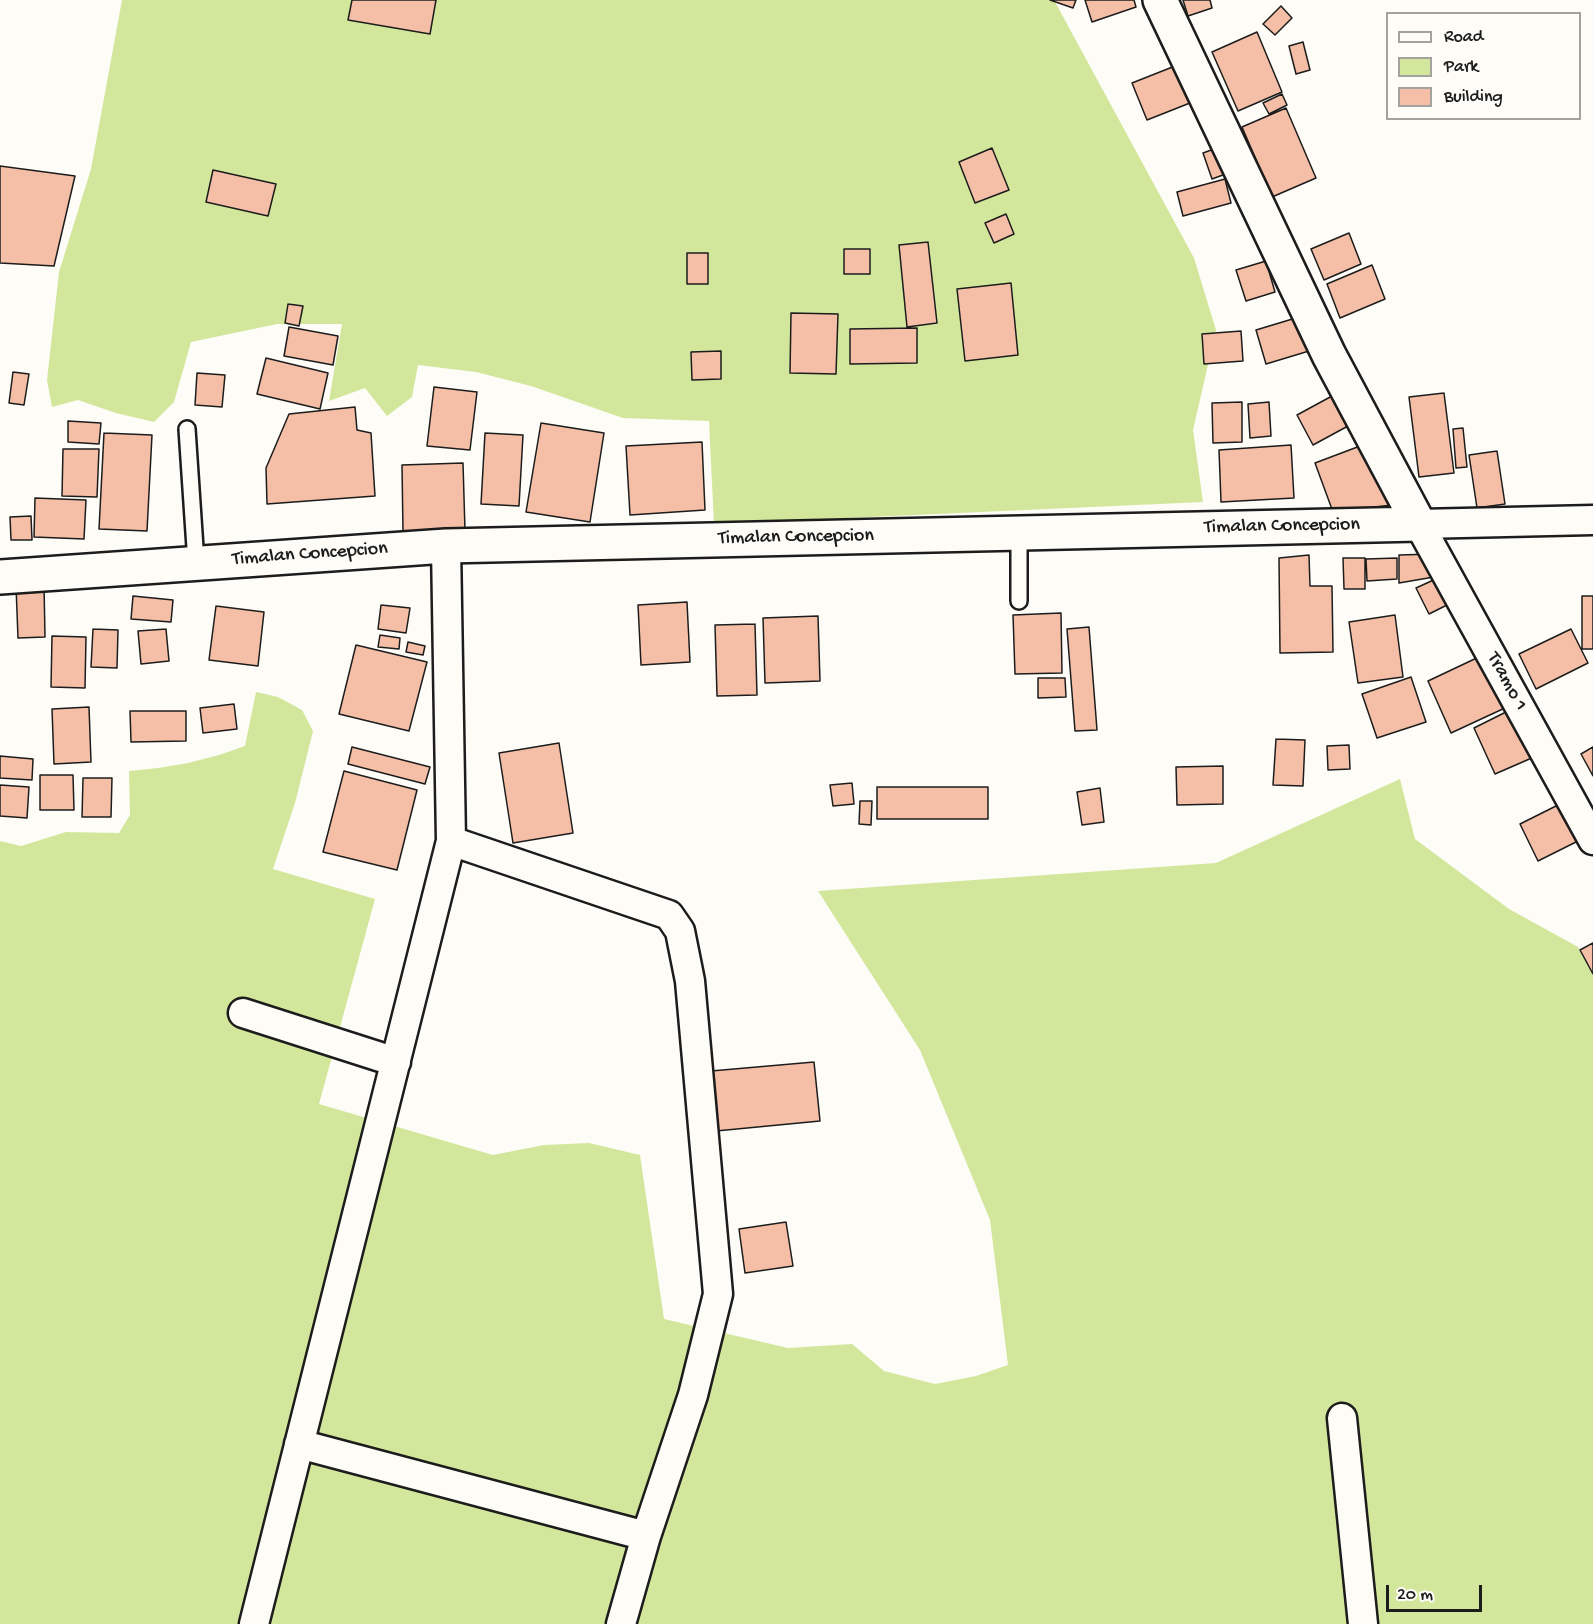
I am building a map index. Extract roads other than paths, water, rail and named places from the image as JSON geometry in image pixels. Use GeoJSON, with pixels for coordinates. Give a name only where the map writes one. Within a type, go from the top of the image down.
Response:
{"type":"FeatureCollection","features":[{"type":"Feature","properties":{"kind":"street"},"geometry":{"type":"LineString","coordinates":[[1160,0],[1329,355],[1419,524]]}},
{"type":"Feature","properties":{"kind":"street","name":"Timalan Concepcion"},"geometry":{"type":"LineString","coordinates":[[0,577],[446,546],[1593,520]]}},
{"type":"Feature","properties":{"kind":"street","name":"Tramo 1"},"geometry":{"type":"LineString","coordinates":[[1419,524],[1593,840]]}},
{"type":"Feature","properties":{"kind":"street"},"geometry":{"type":"LineString","coordinates":[[255,1624],[452,841],[446,546]]}},
{"type":"Feature","properties":{"kind":"street"},"geometry":{"type":"LineString","coordinates":[[452,841],[669,915],[680,931],[690,981],[718,1294],[693,1395],[646,1536],[621,1624]]}},
{"type":"Feature","properties":{"kind":"street"},"geometry":{"type":"LineString","coordinates":[[243,1012],[396,1062]]}},
{"type":"Feature","properties":{"kind":"street"},"geometry":{"type":"LineString","coordinates":[[1342,1418],[1363,1624]]}},
{"type":"Feature","properties":{"kind":"street"},"geometry":{"type":"LineString","coordinates":[[299,1444],[646,1536]]}},
{"type":"Feature","properties":{"kind":"lane"},"geometry":{"type":"LineString","coordinates":[[187,429],[196,563]]}},
{"type":"Feature","properties":{"kind":"lane"},"geometry":{"type":"LineString","coordinates":[[1019,533],[1019,601]]}}]}
